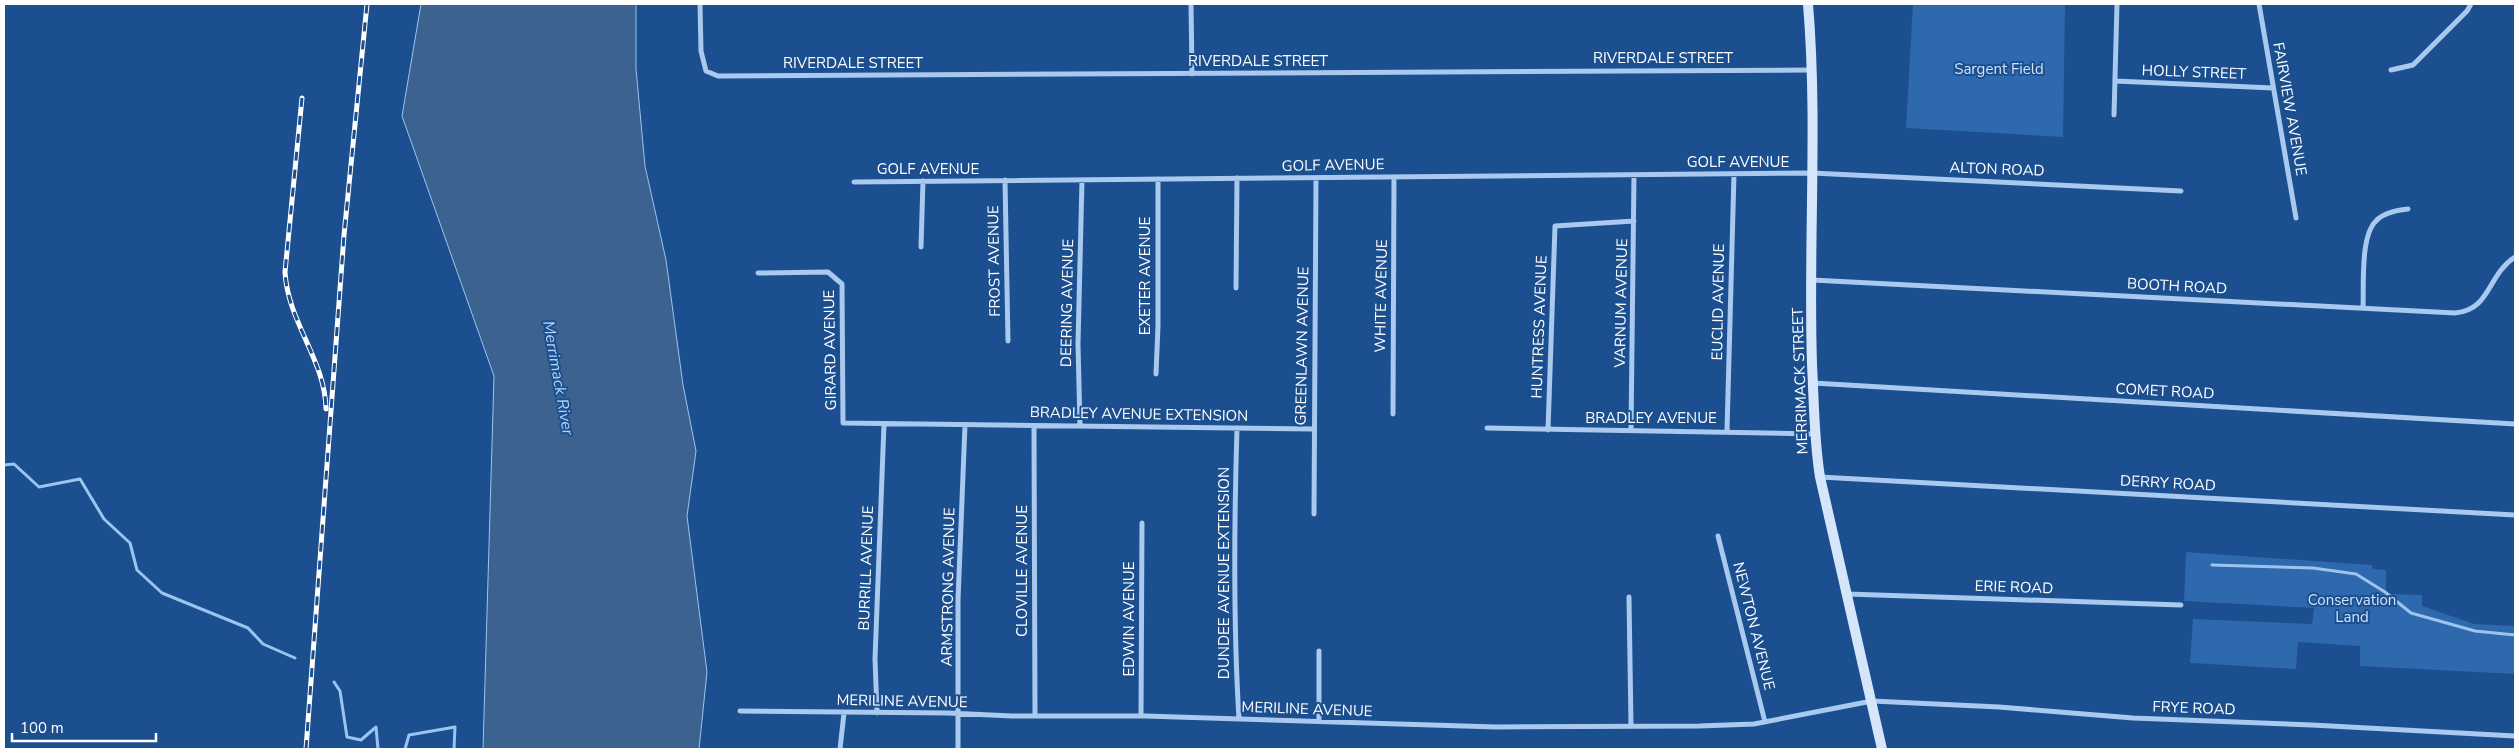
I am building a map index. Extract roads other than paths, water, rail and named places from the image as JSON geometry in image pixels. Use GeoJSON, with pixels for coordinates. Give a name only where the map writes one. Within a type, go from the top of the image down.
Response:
{"type":"FeatureCollection","features":[{"type":"Feature","properties":{"kind":"main road","name":"MERRIMACK STREET"},"geometry":{"type":"LineString","coordinates":[[1808,4],[1811,70],[1815,434],[1820,477],[1882,749]]}},
{"type":"Feature","properties":{"kind":"street","name":"RIVERDALE STREET"},"geometry":{"type":"LineString","coordinates":[[700,4],[701,51],[706,71],[710,74],[726,76],[1811,70]]}},
{"type":"Feature","properties":{"kind":"street"},"geometry":{"type":"LineString","coordinates":[[1191,4],[1192,74]]}},
{"type":"Feature","properties":{"kind":"street"},"geometry":{"type":"LineString","coordinates":[[2114,115],[2117,4]]}},
{"type":"Feature","properties":{"kind":"street","name":"FAIRVIEW AVENUE"},"geometry":{"type":"LineString","coordinates":[[2259,4],[2296,218]]}},
{"type":"Feature","properties":{"kind":"street"},"geometry":{"type":"LineString","coordinates":[[2391,70],[2413,65],[2467,11],[2471,4]]}},
{"type":"Feature","properties":{"kind":"street","name":"HOLLY STREET"},"geometry":{"type":"LineString","coordinates":[[2115,81],[2273,88]]}},
{"type":"Feature","properties":{"kind":"street","name":"GOLF AVENUE"},"geometry":{"type":"LineString","coordinates":[[854,182],[1812,173]]}},
{"type":"Feature","properties":{"kind":"street","name":"ALTON ROAD"},"geometry":{"type":"LineString","coordinates":[[1812,173],[2181,191]]}},
{"type":"Feature","properties":{"kind":"street","name":"EUCLID AVENUE"},"geometry":{"type":"LineString","coordinates":[[1727,431],[1734,174]]}},
{"type":"Feature","properties":{"kind":"street","name":"VARNUM AVENUE"},"geometry":{"type":"LineString","coordinates":[[1631,431],[1634,175]]}},
{"type":"Feature","properties":{"kind":"street","name":"WHITE AVENUE"},"geometry":{"type":"LineString","coordinates":[[1393,414],[1394,177]]}},
{"type":"Feature","properties":{"kind":"street"},"geometry":{"type":"LineString","coordinates":[[1236,288],[1237,178]]}},
{"type":"Feature","properties":{"kind":"street","name":"GREENLAWN AVENUE"},"geometry":{"type":"LineString","coordinates":[[1314,514],[1316,178]]}},
{"type":"Feature","properties":{"kind":"street","name":"EXETER AVENUE"},"geometry":{"type":"LineString","coordinates":[[1156,374],[1158,326],[1158,179]]}},
{"type":"Feature","properties":{"kind":"street","name":"FROST AVENUE"},"geometry":{"type":"LineString","coordinates":[[1005,180],[1008,341]]}},
{"type":"Feature","properties":{"kind":"street","name":"DEERING AVENUE"},"geometry":{"type":"LineString","coordinates":[[1080,426],[1078,344],[1082,180]]}},
{"type":"Feature","properties":{"kind":"street"},"geometry":{"type":"LineString","coordinates":[[921,247],[923,181]]}},
{"type":"Feature","properties":{"kind":"street"},"geometry":{"type":"LineString","coordinates":[[2363,308],[2368,234],[2376,220],[2382,216],[2408,209]]}},
{"type":"Feature","properties":{"kind":"street","name":"HUNTRESS AVENUE"},"geometry":{"type":"LineString","coordinates":[[1548,430],[1555,226],[1634,221]]}},
{"type":"Feature","properties":{"kind":"street","name":"BOOTH ROAD"},"geometry":{"type":"LineString","coordinates":[[1812,280],[2465,312],[2479,304],[2498,272],[2515,257]]}},
{"type":"Feature","properties":{"kind":"street","name":"GIRARD AVENUE"},"geometry":{"type":"LineString","coordinates":[[758,273],[828,272],[838,278],[844,291],[843,424],[884,424]]}},
{"type":"Feature","properties":{"kind":"street","name":"COMET ROAD"},"geometry":{"type":"LineString","coordinates":[[1813,383],[2515,424]]}},
{"type":"Feature","properties":{"kind":"street"},"geometry":{"type":"LineString","coordinates":[[884,424],[965,425]]}},
{"type":"Feature","properties":{"kind":"street","name":"BURRILL AVENUE"},"geometry":{"type":"LineString","coordinates":[[877,713],[875,659],[884,424]]}},
{"type":"Feature","properties":{"kind":"street","name":"BRADLEY AVENUE EXTENSION"},"geometry":{"type":"LineString","coordinates":[[965,425],[1314,429]]}},
{"type":"Feature","properties":{"kind":"street","name":"ARMSTRONG AVENUE"},"geometry":{"type":"LineString","coordinates":[[958,749],[958,600],[965,425]]}},
{"type":"Feature","properties":{"kind":"street","name":"CLOVILLE AVENUE"},"geometry":{"type":"LineString","coordinates":[[1034,426],[1035,715]]}},
{"type":"Feature","properties":{"kind":"street","name":"DUNDEE AVENUE EXTENSION"},"geometry":{"type":"LineString","coordinates":[[1237,428],[1234,641],[1239,719]]}},
{"type":"Feature","properties":{"kind":"street","name":"BRADLEY AVENUE"},"geometry":{"type":"LineString","coordinates":[[1487,428],[1815,434]]}},
{"type":"Feature","properties":{"kind":"street","name":"DERRY ROAD"},"geometry":{"type":"LineString","coordinates":[[1820,477],[2515,515]]}},
{"type":"Feature","properties":{"kind":"street","name":"EDWIN AVENUE"},"geometry":{"type":"LineString","coordinates":[[1142,523],[1142,716]]}},
{"type":"Feature","properties":{"kind":"street","name":"NEWTON AVENUE"},"geometry":{"type":"LineString","coordinates":[[1718,536],[1765,722]]}},
{"type":"Feature","properties":{"kind":"street","name":"ERIE ROAD"},"geometry":{"type":"LineString","coordinates":[[1846,594],[2181,606]]}},
{"type":"Feature","properties":{"kind":"street"},"geometry":{"type":"LineString","coordinates":[[1629,597],[1631,726]]}},
{"type":"Feature","properties":{"kind":"street"},"geometry":{"type":"LineString","coordinates":[[1319,651],[1319,721]]}},
{"type":"Feature","properties":{"kind":"street","name":"MERILINE AVENUE"},"geometry":{"type":"LineString","coordinates":[[740,711],[1142,716],[1496,727],[1699,726],[1765,722],[1872,702]]}},
{"type":"Feature","properties":{"kind":"street","name":"FRYE ROAD"},"geometry":{"type":"LineString","coordinates":[[1872,702],[1999,707],[2133,718],[2515,736]]}},
{"type":"Feature","properties":{"kind":"street"},"geometry":{"type":"LineString","coordinates":[[840,749],[844,713]]}},
{"type":"Feature","properties":{"kind":"water","name":"Merrimack River"},"geometry":{"type":"Polygon","coordinates":[[[421,4],[636,4],[636,69],[645,166],[666,260],[683,385],[696,451],[687,516],[707,672],[699,749],[483,749],[494,376],[402,116],[421,4]]]}},
{"type":"Feature","properties":{"kind":"waterway"},"geometry":{"type":"LineString","coordinates":[[4,465],[14,464],[39,487],[80,479],[104,519],[130,543],[137,570],[162,593],[248,628],[263,644],[295,658]]}},
{"type":"Feature","properties":{"kind":"waterway"},"geometry":{"type":"LineString","coordinates":[[2212,565],[2313,568],[2356,574],[2385,592],[2411,613],[2475,631],[2515,635]]}},
{"type":"Feature","properties":{"kind":"waterway"},"geometry":{"type":"LineString","coordinates":[[334,682],[340,691],[347,737],[361,740],[376,727],[378,749]]}},
{"type":"Feature","properties":{"kind":"waterway"},"geometry":{"type":"LineString","coordinates":[[405,749],[409,735],[455,727],[454,749]]}},
{"type":"Feature","properties":{"kind":"railway"},"geometry":{"type":"LineString","coordinates":[[306,749],[344,235],[367,4]]}},
{"type":"Feature","properties":{"kind":"railway"},"geometry":{"type":"LineString","coordinates":[[302,98],[285,272],[293,308],[320,374],[326,409]]}},
{"type":"Feature","properties":{"kind":"park label","name":"Sargent Field"},"geometry":{"type":"Point","coordinates":[1999,69]}},
{"type":"Feature","properties":{"kind":"park label","name":"Conservation Land"},"geometry":{"type":"Point","coordinates":[2352,608]}}]}
